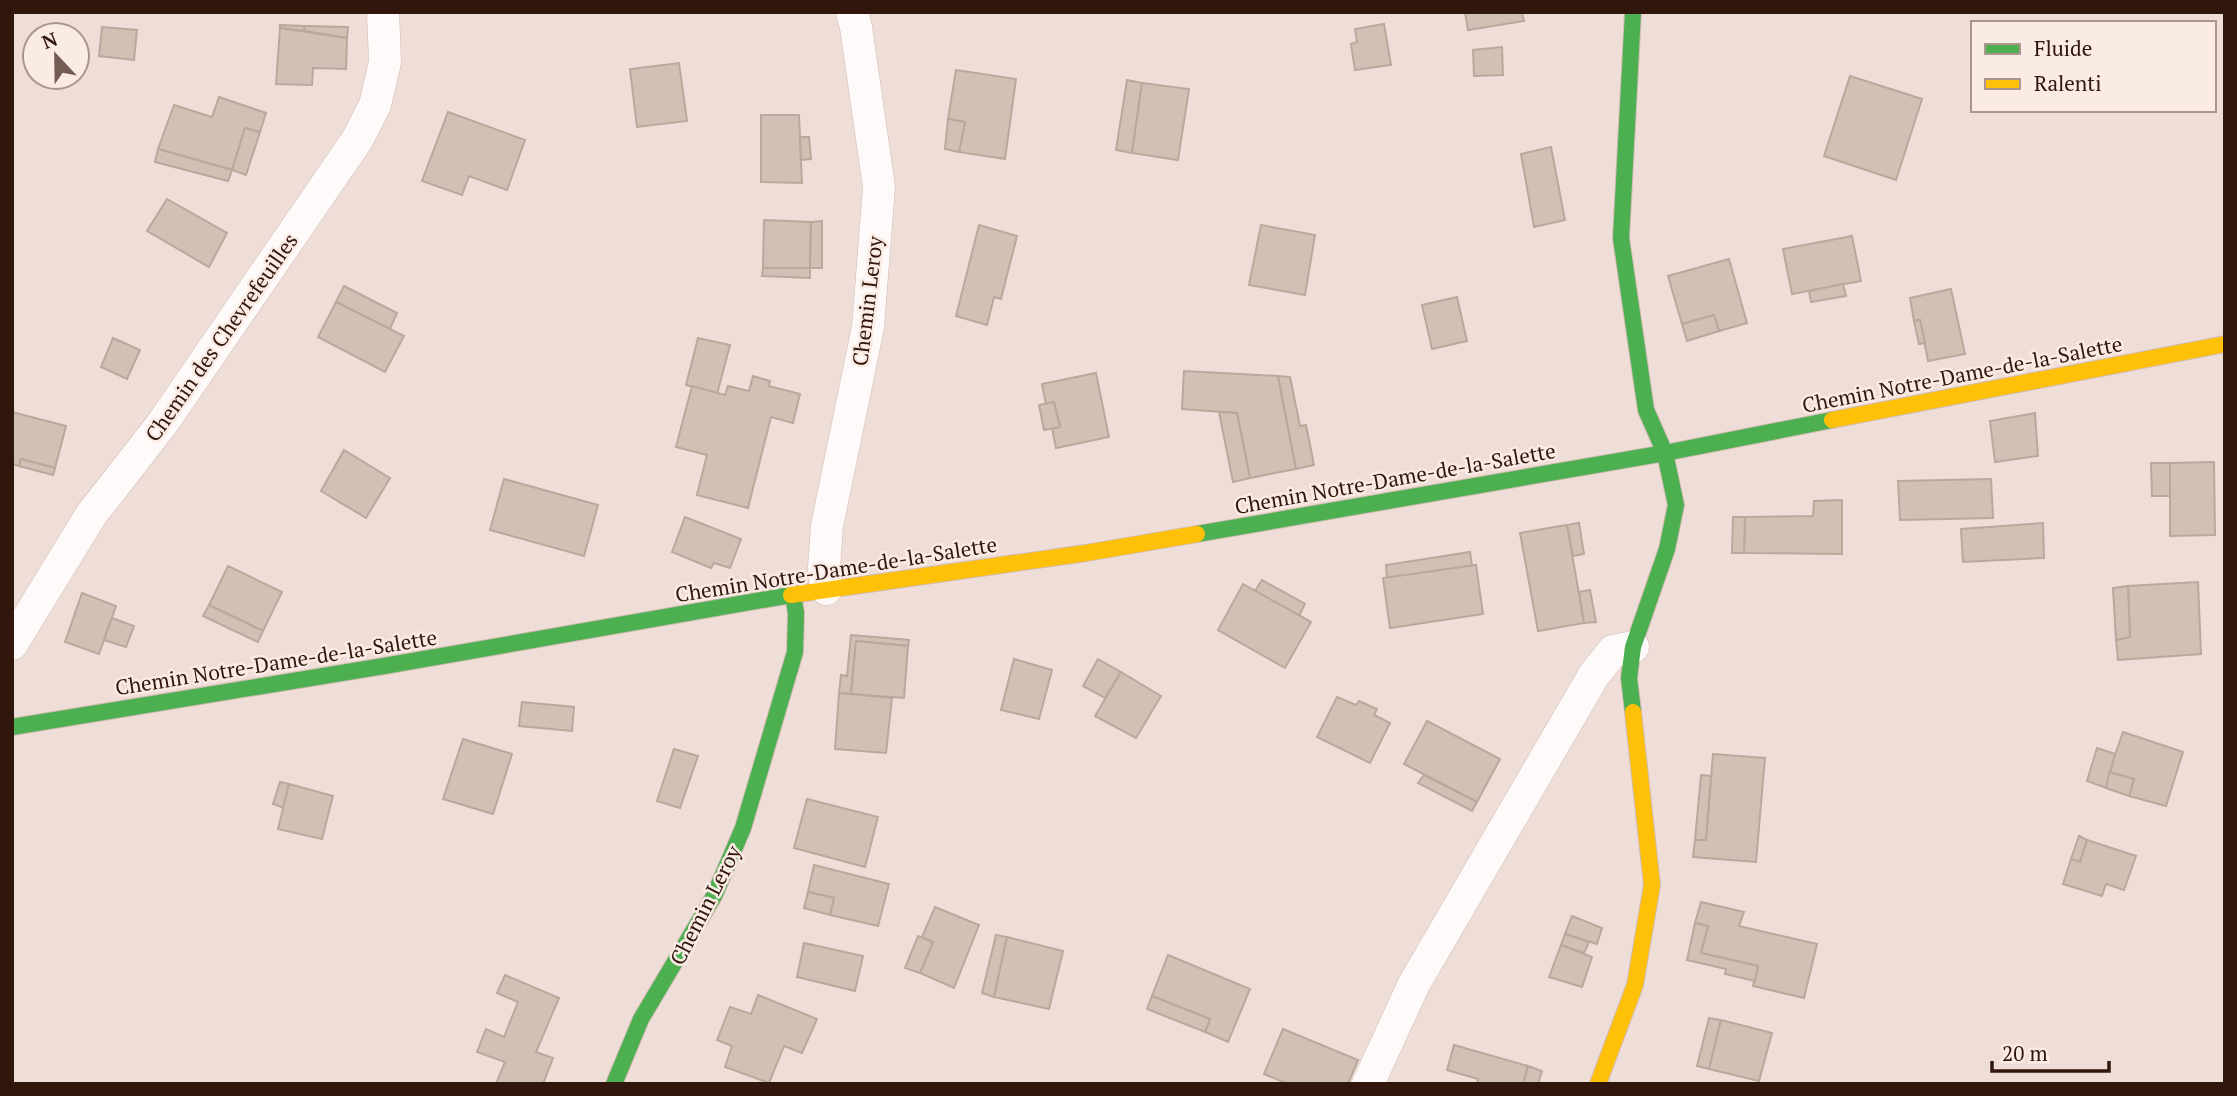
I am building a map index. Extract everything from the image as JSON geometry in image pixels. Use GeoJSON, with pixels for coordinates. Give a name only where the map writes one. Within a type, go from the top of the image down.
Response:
{"type":"FeatureCollection","features":[{"type":"Feature","properties":{"kind":"street","name":"Chemin des Chevrefeuilles"},"geometry":{"type":"LineString","coordinates":[[12,645],[91,515],[162,424],[356,140],[375,105],[385,62],[383,12]]}},
{"type":"Feature","properties":{"kind":"street","name":"Chemin Leroy"},"geometry":{"type":"LineString","coordinates":[[826,589],[824,568],[827,526],[868,327],[879,187],[852,12]]}},
{"type":"Feature","properties":{"kind":"street"},"geometry":{"type":"LineString","coordinates":[[1598,1084],[1635,985],[1652,885],[1629,678],[1633,647],[1667,549],[1676,505],[1665,453],[1646,410],[1621,238],[1633,12]]}},
{"type":"Feature","properties":{"kind":"street","name":"Chemin Notre-Dame-de-la-Salette"},"geometry":{"type":"LineString","coordinates":[[12,727],[826,589],[1086,553],[1665,453],[2225,344]]}},
{"type":"Feature","properties":{"kind":"street","name":"Chemin Leroy"},"geometry":{"type":"LineString","coordinates":[[614,1084],[641,1019],[714,895],[743,828],[794,652],[796,613],[793,595]]}},
{"type":"Feature","properties":{"kind":"street"},"geometry":{"type":"LineString","coordinates":[[1368,1084],[1414,984],[1594,675],[1613,651],[1633,647]]}},
{"type":"Feature","properties":{"kind":"building"},"geometry":{"type":"Polygon","coordinates":[[[1465,12],[1522,12],[1524,21],[1468,30],[1465,12]]]}},
{"type":"Feature","properties":{"kind":"building"},"geometry":{"type":"Polygon","coordinates":[[[1384,24],[1391,65],[1355,70],[1351,44],[1357,42],[1355,29],[1384,24]]]}},
{"type":"Feature","properties":{"kind":"building"},"geometry":{"type":"Polygon","coordinates":[[[280,25],[304,26],[305,31],[280,28],[280,25]]]}},
{"type":"Feature","properties":{"kind":"building"},"geometry":{"type":"Polygon","coordinates":[[[304,26],[348,27],[347,38],[305,31],[304,26]]]}},
{"type":"Feature","properties":{"kind":"building"},"geometry":{"type":"Polygon","coordinates":[[[102,27],[137,30],[134,60],[99,56],[102,27]]]}},
{"type":"Feature","properties":{"kind":"building"},"geometry":{"type":"Polygon","coordinates":[[[280,28],[347,38],[346,69],[313,68],[312,85],[276,84],[280,28]]]}},
{"type":"Feature","properties":{"kind":"building"},"geometry":{"type":"Polygon","coordinates":[[[1502,47],[1503,75],[1474,76],[1473,50],[1502,47]]]}},
{"type":"Feature","properties":{"kind":"building"},"geometry":{"type":"Polygon","coordinates":[[[679,63],[687,121],[637,127],[630,69],[679,63]]]}},
{"type":"Feature","properties":{"kind":"building"},"geometry":{"type":"Polygon","coordinates":[[[956,70],[1016,79],[1005,159],[959,152],[965,122],[948,119],[956,70]]]}},
{"type":"Feature","properties":{"kind":"building"},"geometry":{"type":"Polygon","coordinates":[[[1850,76],[1922,99],[1896,180],[1824,156],[1850,76]]]}},
{"type":"Feature","properties":{"kind":"building"},"geometry":{"type":"Polygon","coordinates":[[[1127,80],[1142,83],[1132,153],[1116,150],[1127,80]]]}},
{"type":"Feature","properties":{"kind":"building"},"geometry":{"type":"Polygon","coordinates":[[[1142,83],[1189,89],[1178,160],[1132,153],[1142,83]]]}},
{"type":"Feature","properties":{"kind":"building"},"geometry":{"type":"Polygon","coordinates":[[[219,97],[266,113],[260,132],[245,128],[232,170],[158,149],[174,105],[212,117],[219,97]]]}},
{"type":"Feature","properties":{"kind":"building"},"geometry":{"type":"Polygon","coordinates":[[[448,112],[525,140],[507,190],[469,176],[462,195],[422,181],[448,112]]]}},
{"type":"Feature","properties":{"kind":"building"},"geometry":{"type":"Polygon","coordinates":[[[761,115],[799,115],[802,183],[761,182],[761,115]]]}},
{"type":"Feature","properties":{"kind":"building"},"geometry":{"type":"Polygon","coordinates":[[[948,119],[965,122],[959,152],[945,149],[948,119]]]}},
{"type":"Feature","properties":{"kind":"building"},"geometry":{"type":"Polygon","coordinates":[[[245,128],[260,132],[246,175],[232,170],[245,128]]]}},
{"type":"Feature","properties":{"kind":"building"},"geometry":{"type":"Polygon","coordinates":[[[800,137],[809,137],[811,159],[801,160],[800,137]]]}},
{"type":"Feature","properties":{"kind":"building"},"geometry":{"type":"Polygon","coordinates":[[[1551,147],[1565,220],[1534,227],[1521,154],[1551,147]]]}},
{"type":"Feature","properties":{"kind":"building"},"geometry":{"type":"Polygon","coordinates":[[[158,149],[232,170],[228,181],[155,162],[158,149]]]}},
{"type":"Feature","properties":{"kind":"building"},"geometry":{"type":"Polygon","coordinates":[[[167,199],[227,233],[209,267],[147,231],[167,199]]]}},
{"type":"Feature","properties":{"kind":"building"},"geometry":{"type":"Polygon","coordinates":[[[764,220],[811,222],[810,268],[763,268],[764,220]]]}},
{"type":"Feature","properties":{"kind":"building"},"geometry":{"type":"Polygon","coordinates":[[[822,221],[822,268],[810,268],[811,222],[822,221]]]}},
{"type":"Feature","properties":{"kind":"building"},"geometry":{"type":"Polygon","coordinates":[[[979,225],[1017,236],[1001,299],[994,297],[987,325],[956,316],[979,225]]]}},
{"type":"Feature","properties":{"kind":"building"},"geometry":{"type":"Polygon","coordinates":[[[1261,225],[1315,235],[1305,295],[1249,285],[1261,225]]]}},
{"type":"Feature","properties":{"kind":"building"},"geometry":{"type":"Polygon","coordinates":[[[1852,236],[1861,281],[1792,294],[1783,249],[1852,236]]]}},
{"type":"Feature","properties":{"kind":"building"},"geometry":{"type":"Polygon","coordinates":[[[1729,259],[1747,323],[1719,331],[1714,315],[1682,324],[1668,276],[1729,259]]]}},
{"type":"Feature","properties":{"kind":"building"},"geometry":{"type":"Polygon","coordinates":[[[763,268],[810,268],[810,278],[762,276],[763,268]]]}},
{"type":"Feature","properties":{"kind":"building"},"geometry":{"type":"Polygon","coordinates":[[[1843,284],[1846,296],[1811,302],[1809,291],[1843,284]]]}},
{"type":"Feature","properties":{"kind":"building"},"geometry":{"type":"Polygon","coordinates":[[[344,286],[397,313],[390,329],[336,302],[344,286]]]}},
{"type":"Feature","properties":{"kind":"building"},"geometry":{"type":"Polygon","coordinates":[[[1951,289],[1965,354],[1928,361],[1920,320],[1914,321],[1910,298],[1951,289]]]}},
{"type":"Feature","properties":{"kind":"building"},"geometry":{"type":"Polygon","coordinates":[[[1457,297],[1467,341],[1432,349],[1422,305],[1457,297]]]}},
{"type":"Feature","properties":{"kind":"building"},"geometry":{"type":"Polygon","coordinates":[[[336,302],[404,336],[385,372],[318,337],[336,302]]]}},
{"type":"Feature","properties":{"kind":"building"},"geometry":{"type":"Polygon","coordinates":[[[1714,315],[1719,331],[1687,341],[1682,324],[1714,315]]]}},
{"type":"Feature","properties":{"kind":"building"},"geometry":{"type":"Polygon","coordinates":[[[1920,320],[1925,343],[1919,344],[1914,321],[1920,320]]]}},
{"type":"Feature","properties":{"kind":"building"},"geometry":{"type":"Polygon","coordinates":[[[113,338],[140,350],[127,379],[101,367],[113,338]]]}},
{"type":"Feature","properties":{"kind":"building"},"geometry":{"type":"Polygon","coordinates":[[[698,338],[730,345],[717,394],[686,385],[698,338]]]}},
{"type":"Feature","properties":{"kind":"building"},"geometry":{"type":"Polygon","coordinates":[[[1184,371],[1278,376],[1296,469],[1250,478],[1237,413],[1182,409],[1184,371]]]}},
{"type":"Feature","properties":{"kind":"building"},"geometry":{"type":"Polygon","coordinates":[[[1096,373],[1109,437],[1056,448],[1052,428],[1060,427],[1054,402],[1046,404],[1042,384],[1096,373]]]}},
{"type":"Feature","properties":{"kind":"building"},"geometry":{"type":"Polygon","coordinates":[[[753,376],[770,381],[769,386],[800,394],[793,423],[771,417],[748,508],[697,495],[707,455],[676,447],[692,386],[725,395],[728,386],[749,391],[753,376]]]}},
{"type":"Feature","properties":{"kind":"building"},"geometry":{"type":"Polygon","coordinates":[[[1278,376],[1290,377],[1300,426],[1306,425],[1314,465],[1296,469],[1278,376]]]}},
{"type":"Feature","properties":{"kind":"building"},"geometry":{"type":"Polygon","coordinates":[[[1054,402],[1060,427],[1044,430],[1039,405],[1054,402]]]}},
{"type":"Feature","properties":{"kind":"building"},"geometry":{"type":"Polygon","coordinates":[[[12,412],[66,426],[55,468],[21,459],[19,466],[12,464],[12,412]]]}},
{"type":"Feature","properties":{"kind":"building"},"geometry":{"type":"Polygon","coordinates":[[[1219,412],[1237,413],[1250,478],[1233,482],[1219,412]]]}},
{"type":"Feature","properties":{"kind":"building"},"geometry":{"type":"Polygon","coordinates":[[[2035,413],[2038,456],[1995,462],[1990,421],[2035,413]]]}},
{"type":"Feature","properties":{"kind":"building"},"geometry":{"type":"Polygon","coordinates":[[[344,450],[390,478],[366,518],[321,491],[344,450]]]}},
{"type":"Feature","properties":{"kind":"building"},"geometry":{"type":"Polygon","coordinates":[[[21,459],[55,468],[53,475],[19,466],[21,459]]]}},
{"type":"Feature","properties":{"kind":"building"},"geometry":{"type":"Polygon","coordinates":[[[2214,462],[2215,535],[2170,536],[2170,463],[2214,462]]]}},
{"type":"Feature","properties":{"kind":"building"},"geometry":{"type":"Polygon","coordinates":[[[2151,463],[2170,463],[2170,496],[2152,496],[2151,463]]]}},
{"type":"Feature","properties":{"kind":"building"},"geometry":{"type":"Polygon","coordinates":[[[504,479],[598,505],[584,556],[490,530],[504,479]]]}},
{"type":"Feature","properties":{"kind":"building"},"geometry":{"type":"Polygon","coordinates":[[[1991,479],[1993,518],[1900,520],[1898,481],[1991,479]]]}},
{"type":"Feature","properties":{"kind":"building"},"geometry":{"type":"Polygon","coordinates":[[[1842,500],[1842,554],[1744,553],[1745,517],[1813,516],[1814,501],[1842,500]]]}},
{"type":"Feature","properties":{"kind":"building"},"geometry":{"type":"Polygon","coordinates":[[[685,517],[741,539],[730,568],[714,563],[711,568],[672,552],[685,517]]]}},
{"type":"Feature","properties":{"kind":"building"},"geometry":{"type":"Polygon","coordinates":[[[1733,517],[1745,517],[1744,553],[1732,553],[1733,517]]]}},
{"type":"Feature","properties":{"kind":"building"},"geometry":{"type":"Polygon","coordinates":[[[1579,523],[1584,554],[1573,556],[1567,525],[1579,523]]]}},
{"type":"Feature","properties":{"kind":"building"},"geometry":{"type":"Polygon","coordinates":[[[2043,523],[2044,558],[1963,562],[1961,529],[2043,523]]]}},
{"type":"Feature","properties":{"kind":"building"},"geometry":{"type":"Polygon","coordinates":[[[1567,525],[1584,623],[1538,631],[1520,533],[1567,525]]]}},
{"type":"Feature","properties":{"kind":"building"},"geometry":{"type":"Polygon","coordinates":[[[1470,552],[1472,566],[1387,578],[1386,565],[1470,552]]]}},
{"type":"Feature","properties":{"kind":"building"},"geometry":{"type":"Polygon","coordinates":[[[1476,565],[1483,614],[1390,628],[1383,578],[1476,565]]]}},
{"type":"Feature","properties":{"kind":"building"},"geometry":{"type":"Polygon","coordinates":[[[228,566],[282,592],[263,631],[209,605],[228,566]]]}},
{"type":"Feature","properties":{"kind":"building"},"geometry":{"type":"Polygon","coordinates":[[[1262,580],[1305,604],[1299,616],[1255,591],[1262,580]]]}},
{"type":"Feature","properties":{"kind":"building"},"geometry":{"type":"Polygon","coordinates":[[[2198,582],[2201,654],[2118,660],[2116,640],[2130,637],[2128,586],[2198,582]]]}},
{"type":"Feature","properties":{"kind":"building"},"geometry":{"type":"Polygon","coordinates":[[[1243,584],[1311,622],[1285,668],[1218,630],[1243,584]]]}},
{"type":"Feature","properties":{"kind":"building"},"geometry":{"type":"Polygon","coordinates":[[[2128,586],[2130,637],[2116,640],[2113,588],[2128,586]]]}},
{"type":"Feature","properties":{"kind":"building"},"geometry":{"type":"Polygon","coordinates":[[[1590,590],[1596,622],[1584,623],[1579,592],[1590,590]]]}},
{"type":"Feature","properties":{"kind":"building"},"geometry":{"type":"Polygon","coordinates":[[[82,593],[116,606],[99,654],[65,642],[82,593]]]}},
{"type":"Feature","properties":{"kind":"building"},"geometry":{"type":"Polygon","coordinates":[[[209,605],[263,631],[258,642],[203,616],[209,605]]]}},
{"type":"Feature","properties":{"kind":"building"},"geometry":{"type":"Polygon","coordinates":[[[112,618],[134,626],[126,647],[104,640],[112,618]]]}},
{"type":"Feature","properties":{"kind":"building"},"geometry":{"type":"Polygon","coordinates":[[[851,635],[909,640],[908,646],[856,641],[851,694],[839,693],[841,675],[847,676],[851,635]]]}},
{"type":"Feature","properties":{"kind":"building"},"geometry":{"type":"Polygon","coordinates":[[[856,641],[908,646],[904,698],[851,694],[856,641]]]}},
{"type":"Feature","properties":{"kind":"building"},"geometry":{"type":"Polygon","coordinates":[[[1014,659],[1052,670],[1039,719],[1001,710],[1014,659]]]}},
{"type":"Feature","properties":{"kind":"building"},"geometry":{"type":"Polygon","coordinates":[[[1098,659],[1121,672],[1105,698],[1083,686],[1098,659]]]}},
{"type":"Feature","properties":{"kind":"building"},"geometry":{"type":"Polygon","coordinates":[[[1121,672],[1161,696],[1136,738],[1095,716],[1121,672]]]}},
{"type":"Feature","properties":{"kind":"building"},"geometry":{"type":"Polygon","coordinates":[[[839,693],[892,698],[886,753],[835,749],[839,693]]]}},
{"type":"Feature","properties":{"kind":"building"},"geometry":{"type":"Polygon","coordinates":[[[1337,697],[1356,705],[1359,701],[1377,709],[1374,715],[1390,723],[1370,763],[1317,737],[1337,697]]]}},
{"type":"Feature","properties":{"kind":"building"},"geometry":{"type":"Polygon","coordinates":[[[522,702],[574,707],[572,731],[519,726],[522,702]]]}},
{"type":"Feature","properties":{"kind":"building"},"geometry":{"type":"Polygon","coordinates":[[[1427,721],[1500,759],[1477,802],[1404,764],[1427,721]]]}},
{"type":"Feature","properties":{"kind":"building"},"geometry":{"type":"Polygon","coordinates":[[[2123,732],[2183,752],[2166,806],[2129,796],[2134,779],[2109,772],[2123,732]]]}},
{"type":"Feature","properties":{"kind":"building"},"geometry":{"type":"Polygon","coordinates":[[[463,739],[512,754],[493,814],[443,799],[463,739]]]}},
{"type":"Feature","properties":{"kind":"building"},"geometry":{"type":"Polygon","coordinates":[[[2097,748],[2115,754],[2106,788],[2087,781],[2097,748]]]}},
{"type":"Feature","properties":{"kind":"building"},"geometry":{"type":"Polygon","coordinates":[[[674,749],[698,756],[680,808],[657,801],[674,749]]]}},
{"type":"Feature","properties":{"kind":"building"},"geometry":{"type":"Polygon","coordinates":[[[1713,754],[1765,758],[1756,862],[1693,857],[1695,840],[1706,840],[1713,754]]]}},
{"type":"Feature","properties":{"kind":"building"},"geometry":{"type":"Polygon","coordinates":[[[2109,772],[2134,779],[2129,796],[2106,788],[2109,772]]]}},
{"type":"Feature","properties":{"kind":"building"},"geometry":{"type":"Polygon","coordinates":[[[1424,775],[1477,802],[1472,811],[1418,783],[1424,775]]]}},
{"type":"Feature","properties":{"kind":"building"},"geometry":{"type":"Polygon","coordinates":[[[1701,775],[1711,776],[1706,840],[1695,840],[1701,775]]]}},
{"type":"Feature","properties":{"kind":"building"},"geometry":{"type":"Polygon","coordinates":[[[280,782],[289,784],[284,808],[273,804],[280,782]]]}},
{"type":"Feature","properties":{"kind":"building"},"geometry":{"type":"Polygon","coordinates":[[[289,784],[333,796],[322,839],[278,829],[289,784]]]}},
{"type":"Feature","properties":{"kind":"building"},"geometry":{"type":"Polygon","coordinates":[[[807,799],[878,817],[865,867],[794,848],[807,799]]]}},
{"type":"Feature","properties":{"kind":"building"},"geometry":{"type":"Polygon","coordinates":[[[2079,836],[2087,840],[2080,862],[2071,859],[2079,836]]]}},
{"type":"Feature","properties":{"kind":"building"},"geometry":{"type":"Polygon","coordinates":[[[2087,840],[2136,856],[2124,890],[2106,884],[2102,896],[2063,884],[2071,859],[2080,862],[2087,840]]]}},
{"type":"Feature","properties":{"kind":"building"},"geometry":{"type":"Polygon","coordinates":[[[814,865],[889,884],[878,926],[830,915],[834,898],[808,892],[814,865]]]}},
{"type":"Feature","properties":{"kind":"building"},"geometry":{"type":"Polygon","coordinates":[[[808,892],[834,898],[830,915],[804,908],[808,892]]]}},
{"type":"Feature","properties":{"kind":"building"},"geometry":{"type":"Polygon","coordinates":[[[1701,902],[1744,912],[1739,926],[1817,944],[1804,998],[1753,986],[1758,966],[1701,953],[1708,926],[1695,923],[1701,902]]]}},
{"type":"Feature","properties":{"kind":"building"},"geometry":{"type":"Polygon","coordinates":[[[935,907],[979,925],[954,988],[920,973],[933,942],[922,937],[935,907]]]}},
{"type":"Feature","properties":{"kind":"building"},"geometry":{"type":"Polygon","coordinates":[[[1572,916],[1602,928],[1597,944],[1565,934],[1572,916]]]}},
{"type":"Feature","properties":{"kind":"building"},"geometry":{"type":"Polygon","coordinates":[[[1695,923],[1708,926],[1701,953],[1758,966],[1755,981],[1725,974],[1726,969],[1687,960],[1695,923]]]}},
{"type":"Feature","properties":{"kind":"building"},"geometry":{"type":"Polygon","coordinates":[[[1565,934],[1589,942],[1584,953],[1561,945],[1565,934]]]}},
{"type":"Feature","properties":{"kind":"building"},"geometry":{"type":"Polygon","coordinates":[[[996,935],[1007,937],[994,997],[982,993],[996,935]]]}},
{"type":"Feature","properties":{"kind":"building"},"geometry":{"type":"Polygon","coordinates":[[[918,936],[933,942],[920,973],[905,968],[918,936]]]}},
{"type":"Feature","properties":{"kind":"building"},"geometry":{"type":"Polygon","coordinates":[[[1007,937],[1063,951],[1049,1009],[994,997],[1007,937]]]}},
{"type":"Feature","properties":{"kind":"building"},"geometry":{"type":"Polygon","coordinates":[[[804,943],[863,956],[855,991],[797,977],[804,943]]]}},
{"type":"Feature","properties":{"kind":"building"},"geometry":{"type":"Polygon","coordinates":[[[1561,945],[1592,957],[1582,987],[1549,977],[1561,945]]]}},
{"type":"Feature","properties":{"kind":"building"},"geometry":{"type":"Polygon","coordinates":[[[1168,955],[1250,989],[1228,1042],[1205,1032],[1210,1019],[1152,996],[1168,955]]]}},
{"type":"Feature","properties":{"kind":"building"},"geometry":{"type":"Polygon","coordinates":[[[505,975],[559,998],[536,1052],[553,1058],[543,1084],[496,1084],[505,1062],[477,1052],[486,1029],[504,1037],[518,1002],[497,993],[505,975]]]}},
{"type":"Feature","properties":{"kind":"building"},"geometry":{"type":"Polygon","coordinates":[[[758,995],[817,1019],[802,1053],[784,1046],[769,1083],[725,1067],[732,1046],[717,1040],[730,1007],[751,1014],[758,995]]]}},
{"type":"Feature","properties":{"kind":"building"},"geometry":{"type":"Polygon","coordinates":[[[1152,996],[1210,1019],[1205,1032],[1147,1009],[1152,996]]]}},
{"type":"Feature","properties":{"kind":"building"},"geometry":{"type":"Polygon","coordinates":[[[1709,1018],[1721,1020],[1709,1069],[1697,1066],[1709,1018]]]}},
{"type":"Feature","properties":{"kind":"building"},"geometry":{"type":"Polygon","coordinates":[[[1721,1020],[1772,1033],[1759,1081],[1709,1069],[1721,1020]]]}},
{"type":"Feature","properties":{"kind":"building"},"geometry":{"type":"Polygon","coordinates":[[[1283,1029],[1358,1060],[1348,1084],[1288,1084],[1264,1074],[1283,1029]]]}},
{"type":"Feature","properties":{"kind":"building"},"geometry":{"type":"Polygon","coordinates":[[[1454,1045],[1528,1066],[1523,1084],[1477,1084],[1478,1079],[1447,1070],[1454,1045]]]}},
{"type":"Feature","properties":{"kind":"building"},"geometry":{"type":"Polygon","coordinates":[[[1528,1066],[1542,1071],[1538,1084],[1523,1084],[1528,1066]]]}},
{"type":"Feature","properties":{"kind":"traffic: fast"},"geometry":{"type":"LineString","coordinates":[[1633,12],[1621,238],[1646,410],[1665,453],[1676,505],[1667,549],[1633,647],[1629,678],[1633,712]]}},
{"type":"Feature","properties":{"kind":"traffic: fast"},"geometry":{"type":"LineString","coordinates":[[1197,534],[1665,453],[1832,420]]}},
{"type":"Feature","properties":{"kind":"traffic: fast"},"geometry":{"type":"LineString","coordinates":[[12,727],[791,595]]}},
{"type":"Feature","properties":{"kind":"traffic: fast"},"geometry":{"type":"LineString","coordinates":[[614,1084],[641,1019],[714,896],[743,828],[795,652],[796,613],[793,595]]}},
{"type":"Feature","properties":{"kind":"traffic: slow"},"geometry":{"type":"LineString","coordinates":[[1832,420],[2225,344]]}},
{"type":"Feature","properties":{"kind":"traffic: slow"},"geometry":{"type":"LineString","coordinates":[[791,595],[1086,553],[1197,534]]}},
{"type":"Feature","properties":{"kind":"traffic: slow"},"geometry":{"type":"LineString","coordinates":[[1598,1084],[1635,985],[1652,885],[1633,712]]}}]}
